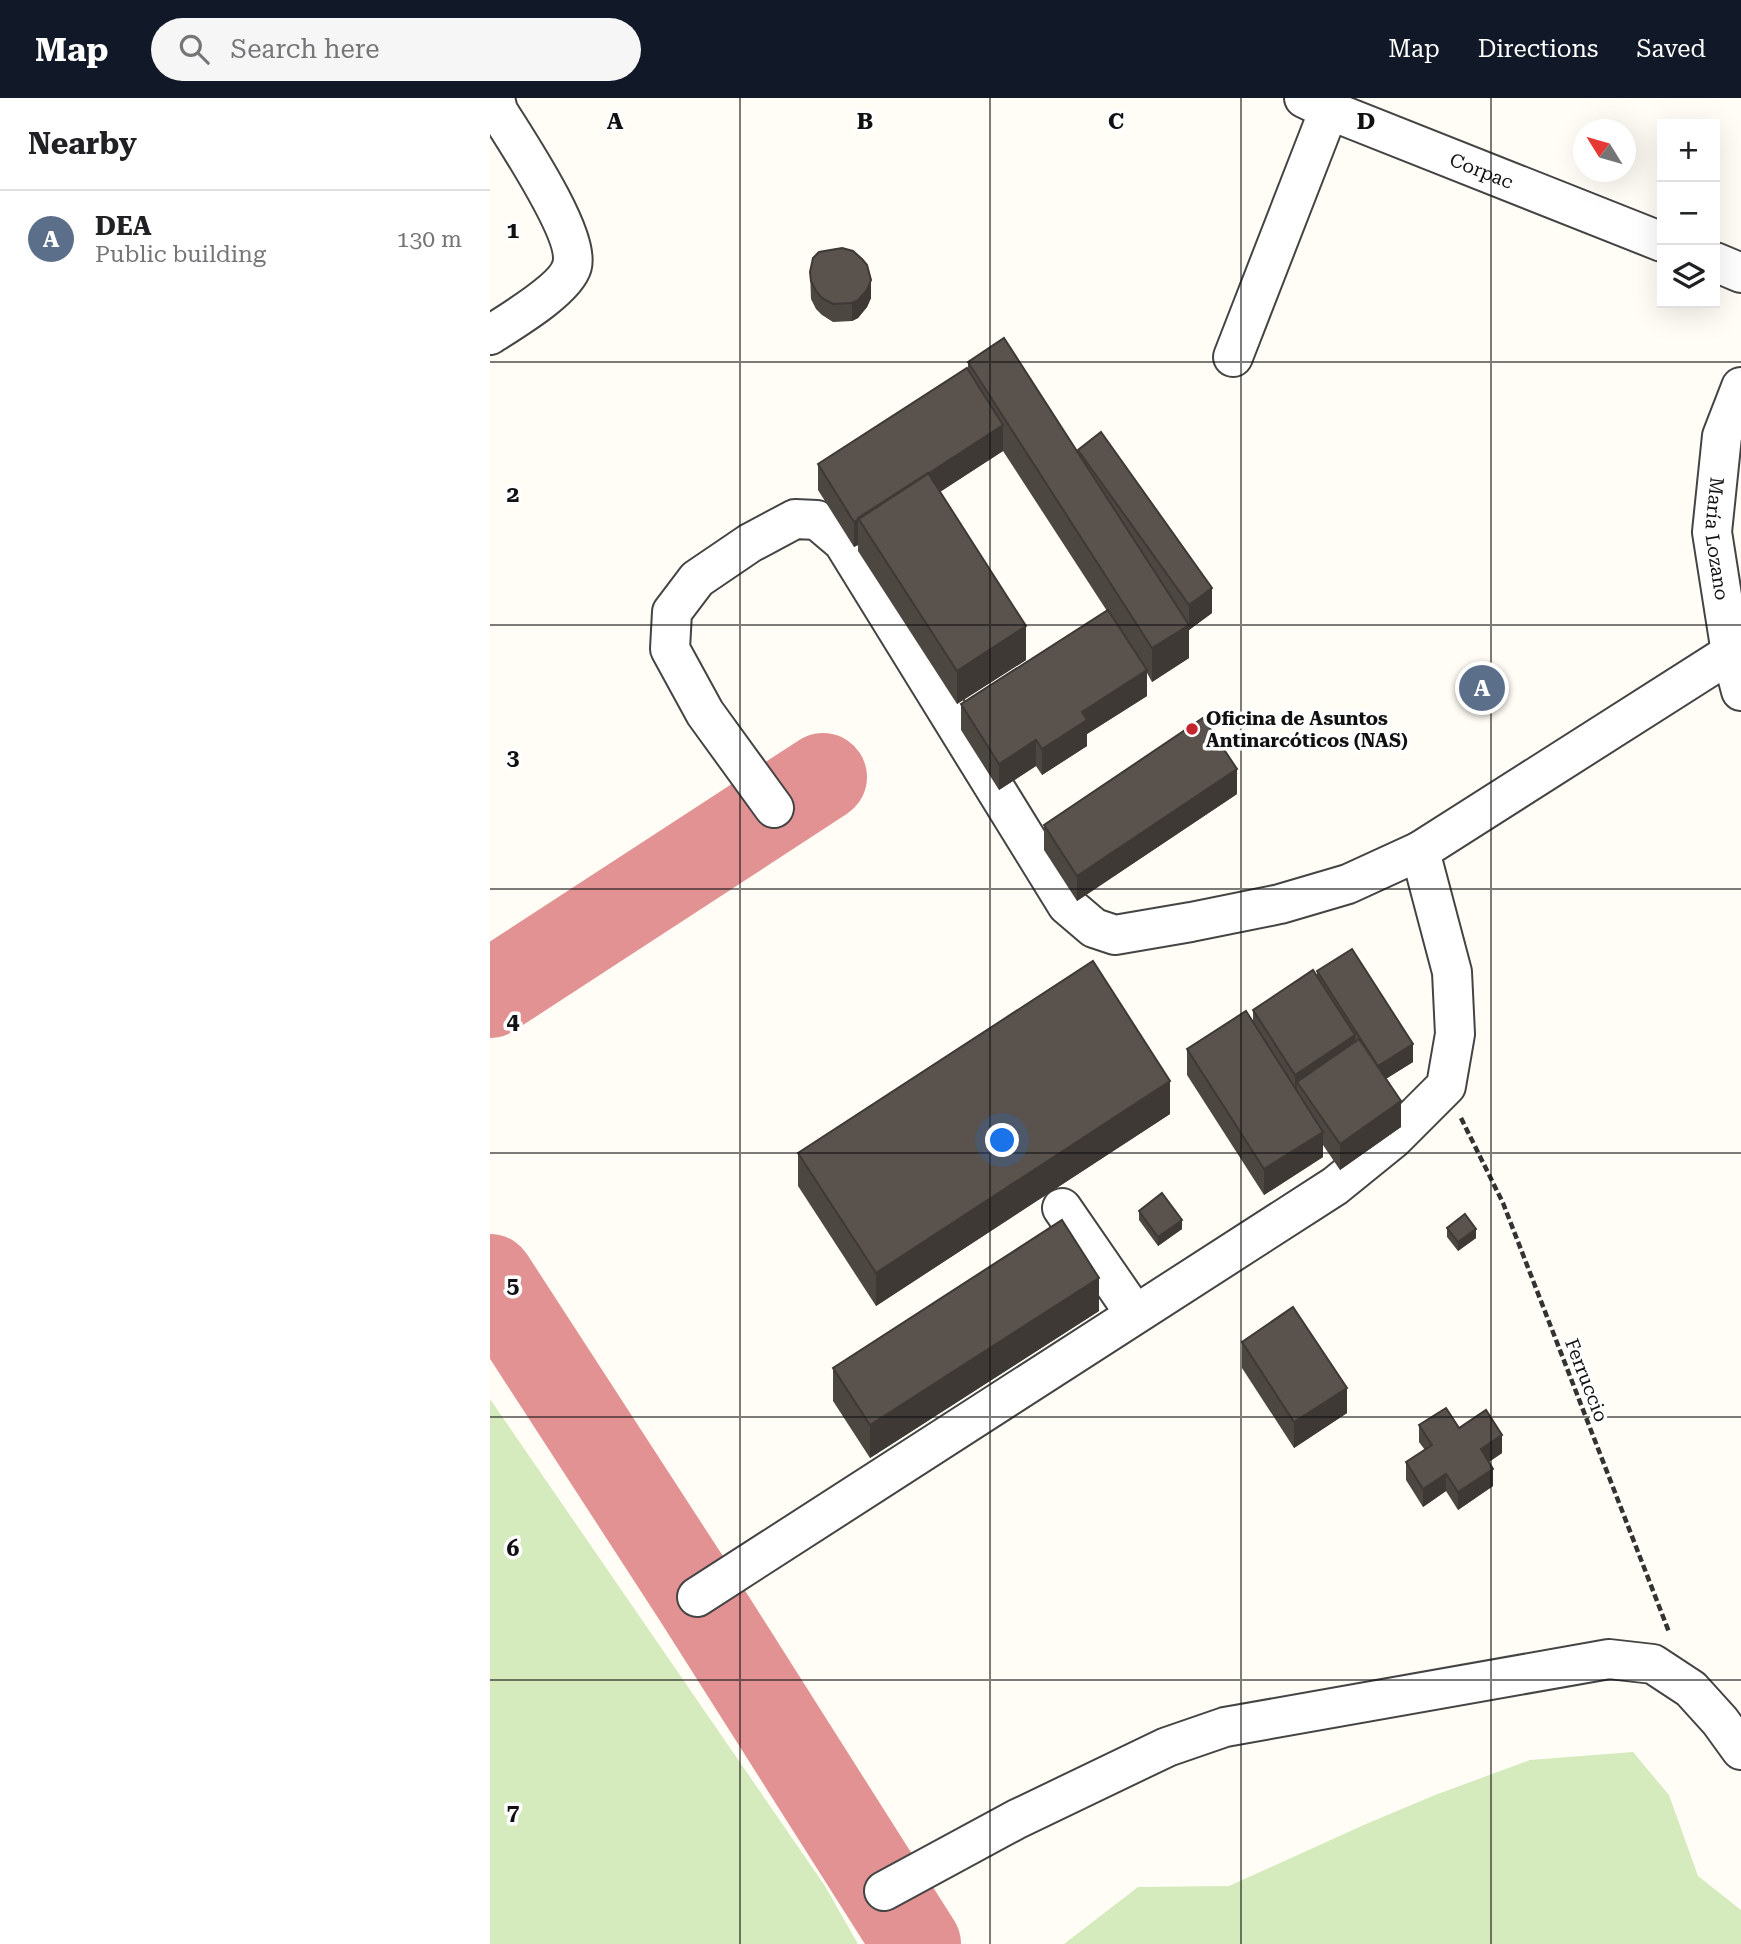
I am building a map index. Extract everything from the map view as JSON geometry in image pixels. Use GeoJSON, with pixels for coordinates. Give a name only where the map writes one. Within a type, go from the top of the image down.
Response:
{"type":"FeatureCollection","features":[{"type":"Feature","properties":{"kind":"street"},"geometry":{"type":"LineString","coordinates":[[490,335],[563,282],[572,265],[571,241],[541,182],[498,111],[495,98]]}},
{"type":"Feature","properties":{"kind":"street"},"geometry":{"type":"LineString","coordinates":[[1233,357],[1317,104]]}},
{"type":"Feature","properties":{"kind":"street","name":"Corpac"},"geometry":{"type":"LineString","coordinates":[[1317,104],[1657,240]]}},
{"type":"Feature","properties":{"kind":"street"},"geometry":{"type":"LineString","coordinates":[[1720,264],[1741,273]]}},
{"type":"Feature","properties":{"kind":"street","name":"María Lozano"},"geometry":{"type":"LineString","coordinates":[[1741,387],[1722,436],[1712,532],[1731,653],[1741,691]]}},
{"type":"Feature","properties":{"kind":"street"},"geometry":{"type":"LineString","coordinates":[[775,808],[705,713],[670,649],[672,612],[697,579],[750,543],[795,519],[817,520],[844,542],[1067,905],[1094,928],[1115,935],[1280,904],[1348,884],[1420,851],[1731,653]]}},
{"type":"Feature","properties":{"kind":"street"},"geometry":{"type":"LineString","coordinates":[[696,1597],[1335,1186],[1393,1139],[1446,1086],[1455,1034],[1452,972],[1420,851]]}},
{"type":"Feature","properties":{"kind":"street"},"geometry":{"type":"LineString","coordinates":[[1062,1208],[1135,1314]]}},
{"type":"Feature","properties":{"kind":"street"},"geometry":{"type":"LineString","coordinates":[[884,1891],[1017,1819],[1167,1746],[1225,1727],[1609,1659],[1653,1664],[1691,1689],[1720,1721],[1741,1750]]}},
{"type":"Feature","properties":{"kind":"path","name":"Ferruccio"},"geometry":{"type":"LineString","coordinates":[[1446,1086],[1503,1203],[1671,1638]]}},
{"type":"Feature","properties":{"kind":"green space"},"geometry":{"type":"Polygon","coordinates":[[[490,1399],[825,1886],[858,1944],[490,1944],[490,1399]]]}},
{"type":"Feature","properties":{"kind":"green space"},"geometry":{"type":"Polygon","coordinates":[[[1633,1752],[1669,1795],[1698,1876],[1741,1910],[1741,1944],[1064,1944],[1138,1887],[1229,1886],[1435,1795],[1530,1760],[1633,1752]]]}},
{"type":"Feature","properties":{"kind":"building"},"geometry":{"type":"Polygon","coordinates":[[[842,248],[853,251],[862,259],[867,265],[871,280],[858,300],[833,304],[816,291],[810,272],[813,258],[819,252],[842,248]]]}},
{"type":"Feature","properties":{"kind":"building"},"geometry":{"type":"Polygon","coordinates":[[[1004,338],[1189,625],[1152,648],[968,362],[1004,338]]]}},
{"type":"Feature","properties":{"kind":"building"},"geometry":{"type":"Polygon","coordinates":[[[967,368],[1003,425],[854,522],[818,464],[967,368]]]}},
{"type":"Feature","properties":{"kind":"building"},"geometry":{"type":"Polygon","coordinates":[[[1101,432],[1212,588],[1189,605],[1078,450],[1101,432]]]}},
{"type":"Feature","properties":{"kind":"building"},"geometry":{"type":"Polygon","coordinates":[[[928,473],[1026,626],[957,671],[858,518],[928,473]]]}},
{"type":"Feature","properties":{"kind":"building"},"geometry":{"type":"Polygon","coordinates":[[[1108,610],[1147,670],[1082,712],[1087,720],[1042,749],[1036,740],[999,764],[961,704],[1108,610]]]}},
{"type":"Feature","properties":{"kind":"building"},"geometry":{"type":"Polygon","coordinates":[[[1203,718],[1237,769],[1077,876],[1044,825],[1203,718]]]}},
{"type":"Feature","properties":{"kind":"building"},"geometry":{"type":"Polygon","coordinates":[[[1352,949],[1413,1044],[1378,1066],[1317,971],[1352,949]]]}},
{"type":"Feature","properties":{"kind":"building"},"geometry":{"type":"Polygon","coordinates":[[[1093,961],[1170,1081],[876,1273],[798,1153],[1093,961]]]}},
{"type":"Feature","properties":{"kind":"building"},"geometry":{"type":"Polygon","coordinates":[[[1313,970],[1355,1035],[1295,1075],[1253,1010],[1313,970]]]}},
{"type":"Feature","properties":{"kind":"building"},"geometry":{"type":"Polygon","coordinates":[[[1246,1011],[1323,1132],[1264,1169],[1187,1049],[1246,1011]]]}},
{"type":"Feature","properties":{"kind":"building"},"geometry":{"type":"Polygon","coordinates":[[[1359,1039],[1401,1101],[1340,1144],[1297,1082],[1359,1039]]]}},
{"type":"Feature","properties":{"kind":"building"},"geometry":{"type":"Polygon","coordinates":[[[1162,1193],[1182,1220],[1158,1237],[1139,1211],[1162,1193]]]}},
{"type":"Feature","properties":{"kind":"building"},"geometry":{"type":"Polygon","coordinates":[[[1465,1214],[1476,1229],[1458,1242],[1447,1228],[1465,1214]]]}},
{"type":"Feature","properties":{"kind":"building"},"geometry":{"type":"Polygon","coordinates":[[[1062,1220],[1099,1278],[870,1425],[833,1368],[1062,1220]]]}},
{"type":"Feature","properties":{"kind":"building"},"geometry":{"type":"Polygon","coordinates":[[[1293,1307],[1347,1388],[1294,1422],[1242,1342],[1293,1307]]]}},
{"type":"Feature","properties":{"kind":"building"},"geometry":{"type":"Polygon","coordinates":[[[1446,1408],[1459,1428],[1486,1410],[1502,1435],[1481,1449],[1493,1469],[1458,1492],[1446,1474],[1423,1489],[1406,1462],[1432,1445],[1419,1425],[1446,1408]]]}},
{"type":"Feature","properties":{"kind":"taxiway"},"geometry":{"type":"LineString","coordinates":[[490,994],[823,777]]}},
{"type":"Feature","properties":{"kind":"taxiway"},"geometry":{"type":"LineString","coordinates":[[490,1278],[917,1944]]}},
{"type":"Feature","properties":{"kind":"place","name":"DEA"},"geometry":{"type":"Point","coordinates":[1482,688]}},
{"type":"Feature","properties":{"kind":"place","name":"Oficina de Asuntos Antinarcóticos (NAS)"},"geometry":{"type":"Point","coordinates":[1192,729]}}]}
